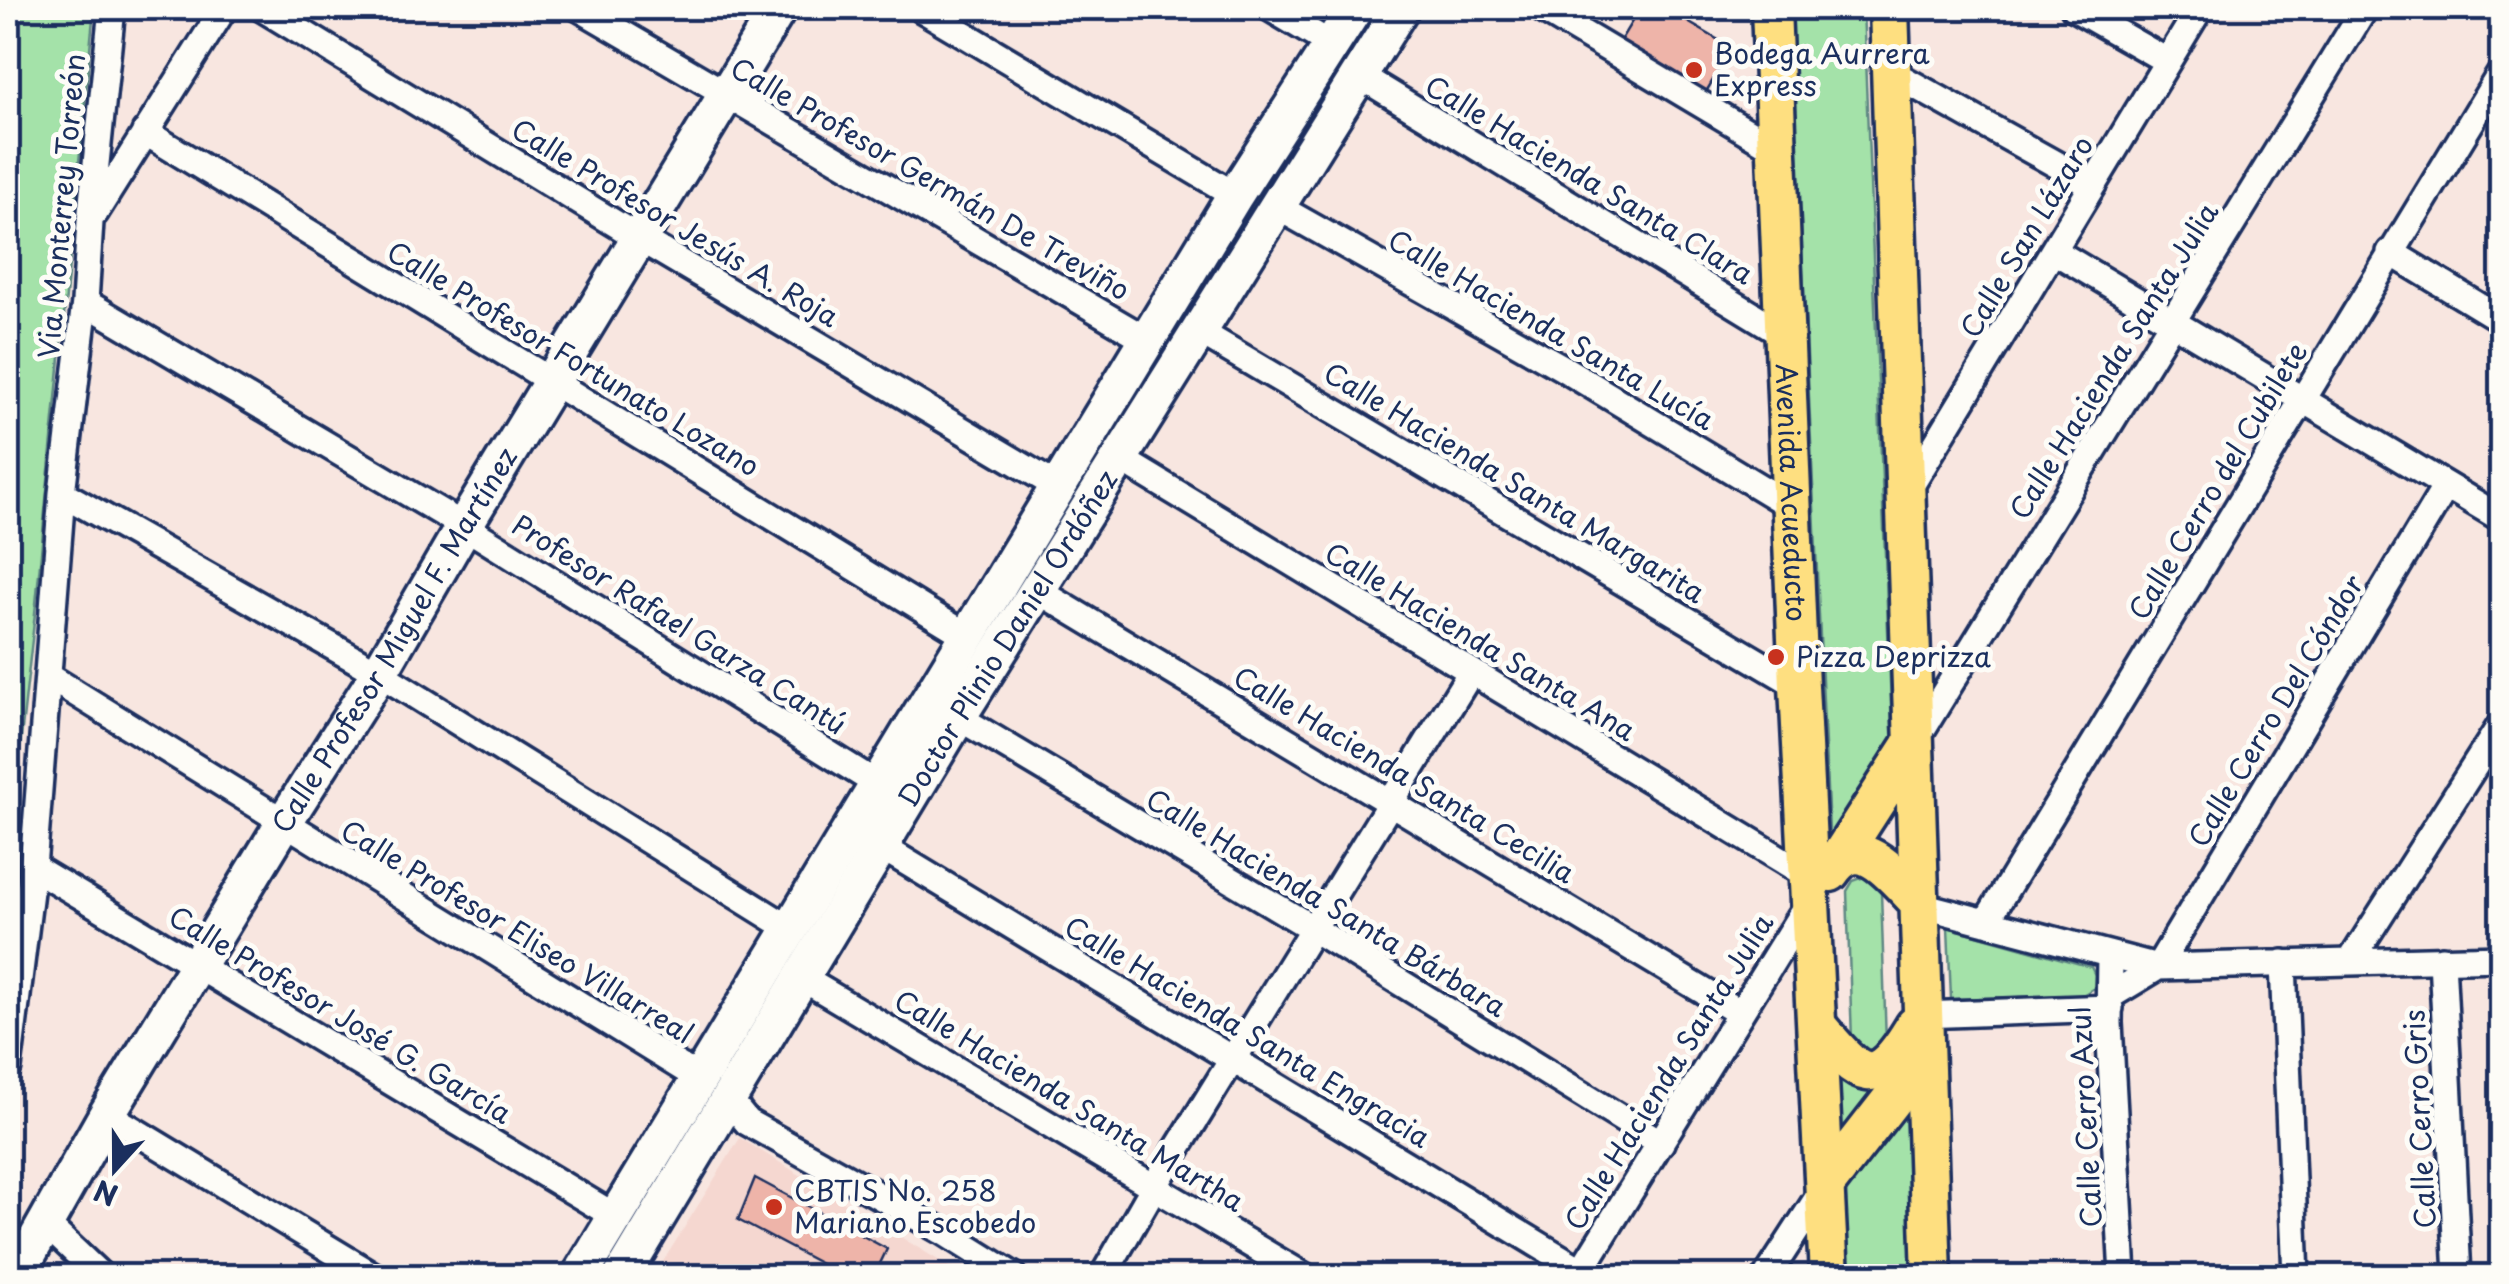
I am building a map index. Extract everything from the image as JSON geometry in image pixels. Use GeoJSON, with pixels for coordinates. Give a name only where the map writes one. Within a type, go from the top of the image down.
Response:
{"type":"FeatureCollection","features":[{"type":"Feature","properties":{"kind":"main road","name":"Avenida Acueducto"},"geometry":{"type":"LineString","coordinates":[[1771,8],[1800,686],[1820,879],[1818,1027],[1829,1276]]}},
{"type":"Feature","properties":{"kind":"main road"},"geometry":{"type":"LineString","coordinates":[[1889,8],[1932,1276]]}},
{"type":"Feature","properties":{"kind":"main road"},"geometry":{"type":"LineString","coordinates":[[1820,879],[1912,745]]}},
{"type":"Feature","properties":{"kind":"main road"},"geometry":{"type":"LineString","coordinates":[[1820,879],[1852,854],[1867,855],[1883,865],[1918,902]]}},
{"type":"Feature","properties":{"kind":"main road"},"geometry":{"type":"LineString","coordinates":[[1818,1027],[1849,1065],[1867,1071],[1888,1063],[1898,1053],[1921,1015]]}},
{"type":"Feature","properties":{"kind":"main road"},"geometry":{"type":"LineString","coordinates":[[1825,1185],[1922,1059]]}},
{"type":"Feature","properties":{"kind":"street","name":"Via Monterrey Torreón"},"geometry":{"type":"LineString","coordinates":[[8,1068],[32,867],[62,493],[85,302],[112,8]]}},
{"type":"Feature","properties":{"kind":"street"},"geometry":{"type":"LineString","coordinates":[[90,222],[224,8]]}},
{"type":"Feature","properties":{"kind":"street","name":"Calle Profesor Jesús A. Roja"},"geometry":{"type":"LineString","coordinates":[[262,8],[1058,487]]}},
{"type":"Feature","properties":{"kind":"street","name":"Calle Profesor Germán De Treviño"},"geometry":{"type":"LineString","coordinates":[[580,8],[1148,340]]}},
{"type":"Feature","properties":{"kind":"street","name":"Calle Profesor Miguel F. Martínez"},"geometry":{"type":"LineString","coordinates":[[16,1276],[106,1114],[379,673],[779,8]]}},
{"type":"Feature","properties":{"kind":"street"},"geometry":{"type":"LineString","coordinates":[[920,8],[1235,195]]}},
{"type":"Feature","properties":{"kind":"street"},"geometry":{"type":"LineString","coordinates":[[1270,8],[1332,45],[1359,75]]}},
{"type":"Feature","properties":{"kind":"street","name":"Doctor Plinio Daniel Ordóñez"},"geometry":{"type":"LineString","coordinates":[[622,1276],[792,930],[1235,195],[1355,8]]}},
{"type":"Feature","properties":{"kind":"street","name":"Doctor Plinio Daniel Ordóñez"},"geometry":{"type":"LineString","coordinates":[[580,1276],[616,1217],[802,978],[1037,590],[1401,8]]}},
{"type":"Feature","properties":{"kind":"street"},"geometry":{"type":"LineString","coordinates":[[1540,8],[1778,150]]}},
{"type":"Feature","properties":{"kind":"street"},"geometry":{"type":"LineString","coordinates":[[2074,8],[2167,60]]}},
{"type":"Feature","properties":{"kind":"street","name":"Calle San Lázaro"},"geometry":{"type":"LineString","coordinates":[[1904,497],[2200,8]]}},
{"type":"Feature","properties":{"kind":"street","name":"Calle Hacienda Santa Julia"},"geometry":{"type":"LineString","coordinates":[[1912,745],[2365,8]]}},
{"type":"Feature","properties":{"kind":"street"},"geometry":{"type":"LineString","coordinates":[[1889,71],[2093,184]]}},
{"type":"Feature","properties":{"kind":"street","name":"Calle Cerro del Cubilete"},"geometry":{"type":"LineString","coordinates":[[1986,922],[2390,252],[2490,114],[2502,71]]}},
{"type":"Feature","properties":{"kind":"street","name":"Calle Hacienda Santa Clara"},"geometry":{"type":"LineString","coordinates":[[1359,75],[1786,336]]}},
{"type":"Feature","properties":{"kind":"street","name":"Calle Profesor Fortunato Lozano"},"geometry":{"type":"LineString","coordinates":[[144,132],[970,637]]}},
{"type":"Feature","properties":{"kind":"street","name":"Calle Hacienda Santa Lucía"},"geometry":{"type":"LineString","coordinates":[[1276,206],[1560,367],[1794,508]]}},
{"type":"Feature","properties":{"kind":"street"},"geometry":{"type":"LineString","coordinates":[[2054,251],[2502,519]]}},
{"type":"Feature","properties":{"kind":"street"},"geometry":{"type":"LineString","coordinates":[[2390,252],[2502,320]]}},
{"type":"Feature","properties":{"kind":"street","name":"Profesor Rafael Garza Cantú"},"geometry":{"type":"LineString","coordinates":[[85,302],[464,526],[879,784]]}},
{"type":"Feature","properties":{"kind":"street","name":"Calle Hacienda Santa Margarita"},"geometry":{"type":"LineString","coordinates":[[1198,331],[1800,686]]}},
{"type":"Feature","properties":{"kind":"street","name":"Calle Hacienda Santa Ana"},"geometry":{"type":"LineString","coordinates":[[1119,458],[1820,879]]}},
{"type":"Feature","properties":{"kind":"street","name":"Calle Cerro Del Cóndor"},"geometry":{"type":"LineString","coordinates":[[2158,967],[2446,486]]}},
{"type":"Feature","properties":{"kind":"street"},"geometry":{"type":"LineString","coordinates":[[62,493],[379,673],[792,930]]}},
{"type":"Feature","properties":{"kind":"street","name":"Calle Hacienda Santa Cecilia"},"geometry":{"type":"LineString","coordinates":[[1037,590],[1740,1013]]}},
{"type":"Feature","properties":{"kind":"street"},"geometry":{"type":"LineString","coordinates":[[1102,1276],[1471,672]]}},
{"type":"Feature","properties":{"kind":"street","name":"Calle Profesor Eliseo Villarreal"},"geometry":{"type":"LineString","coordinates":[[48,676],[715,1090],[747,1122],[942,1231],[1014,1276]]}},
{"type":"Feature","properties":{"kind":"street","name":"Calle Hacienda Santa Bárbara"},"geometry":{"type":"LineString","coordinates":[[958,718],[1312,928],[1661,1143]]}},
{"type":"Feature","properties":{"kind":"street"},"geometry":{"type":"LineString","coordinates":[[2350,962],[2502,723]]}},
{"type":"Feature","properties":{"kind":"street","name":"Calle Hacienda Santa Engracia"},"geometry":{"type":"LineString","coordinates":[[880,846],[1580,1274]]}},
{"type":"Feature","properties":{"kind":"street","name":"Calle Profesor José G. García"},"geometry":{"type":"LineString","coordinates":[[32,867],[616,1217]]}},
{"type":"Feature","properties":{"kind":"street","name":"Calle Hacienda Santa Julia"},"geometry":{"type":"LineString","coordinates":[[1580,1274],[1820,879]]}},
{"type":"Feature","properties":{"kind":"street"},"geometry":{"type":"LineString","coordinates":[[1918,902],[2158,967],[2502,958]]}},
{"type":"Feature","properties":{"kind":"street","name":"Calle Cerro Azul"},"geometry":{"type":"LineString","coordinates":[[2110,954],[2123,1276]]}},
{"type":"Feature","properties":{"kind":"street","name":"Calle Cerro Gris"},"geometry":{"type":"LineString","coordinates":[[2442,960],[2458,1276]]}},
{"type":"Feature","properties":{"kind":"street"},"geometry":{"type":"LineString","coordinates":[[2282,963],[2296,1276]]}},
{"type":"Feature","properties":{"kind":"street"},"geometry":{"type":"LineString","coordinates":[[1921,1015],[2110,1002],[2158,967]]}},
{"type":"Feature","properties":{"kind":"street","name":"Calle Hacienda Santa Martha"},"geometry":{"type":"LineString","coordinates":[[802,978],[1304,1276]]}},
{"type":"Feature","properties":{"kind":"street"},"geometry":{"type":"LineString","coordinates":[[106,1114],[374,1276]]}},
{"type":"Feature","properties":{"kind":"street"},"geometry":{"type":"LineString","coordinates":[[1767,1276],[1825,1185]]}},
{"type":"Feature","properties":{"kind":"street"},"geometry":{"type":"LineString","coordinates":[[46,1224],[101,1276]]}},
{"type":"Feature","properties":{"kind":"shaded area","name":"CBTIS No. 258 Mariano Escobedo"},"geometry":{"type":"Polygon","coordinates":[[[740,1138],[964,1276],[654,1276],[740,1138]]]}},
{"type":"Feature","properties":{"kind":"green space"},"geometry":{"type":"Polygon","coordinates":[[[8,8],[94,8],[8,854],[8,8]]]}},
{"type":"Feature","properties":{"kind":"green space"},"geometry":{"type":"Polygon","coordinates":[[[1791,8],[1863,8],[1893,754],[1835,835],[1829,831],[1791,8]]]}},
{"type":"Feature","properties":{"kind":"green space"},"geometry":{"type":"Polygon","coordinates":[[[1334,71],[1340,78],[717,1084],[716,1079],[1328,74],[1334,71]]]}},
{"type":"Feature","properties":{"kind":"green space"},"geometry":{"type":"Polygon","coordinates":[[[1864,877],[1881,892],[1886,1043],[1871,1057],[1852,1041],[1847,891],[1853,881],[1864,877]]]}},
{"type":"Feature","properties":{"kind":"green space"},"geometry":{"type":"Polygon","coordinates":[[[1948,927],[2091,967],[2094,988],[2083,995],[1951,999],[1948,927]]]}},
{"type":"Feature","properties":{"kind":"green space"},"geometry":{"type":"Polygon","coordinates":[[[1839,1067],[1888,1074],[1846,1128],[1839,1124],[1839,1067]]]}},
{"type":"Feature","properties":{"kind":"green space"},"geometry":{"type":"Polygon","coordinates":[[[1903,1113],[1909,1119],[1916,1276],[1845,1276],[1841,1180],[1903,1113]]]}},
{"type":"Feature","properties":{"kind":"building","name":"Bodega Aurrera Express"},"geometry":{"type":"Polygon","coordinates":[[[1640,8],[1664,8],[1732,48],[1706,92],[1620,41],[1640,8]]]}},
{"type":"Feature","properties":{"kind":"building"},"geometry":{"type":"Polygon","coordinates":[[[755,1178],[887,1249],[874,1276],[844,1276],[738,1220],[755,1178]]]}},
{"type":"Feature","properties":{"kind":"place","name":"Bodega Aurrera Express"},"geometry":{"type":"Point","coordinates":[1694,70]}},
{"type":"Feature","properties":{"kind":"place","name":"Pizza Deprizza"},"geometry":{"type":"Point","coordinates":[1776,657]}},
{"type":"Feature","properties":{"kind":"place","name":"CBTIS No. 258 Mariano Escobedo"},"geometry":{"type":"Point","coordinates":[774,1207]}}]}
